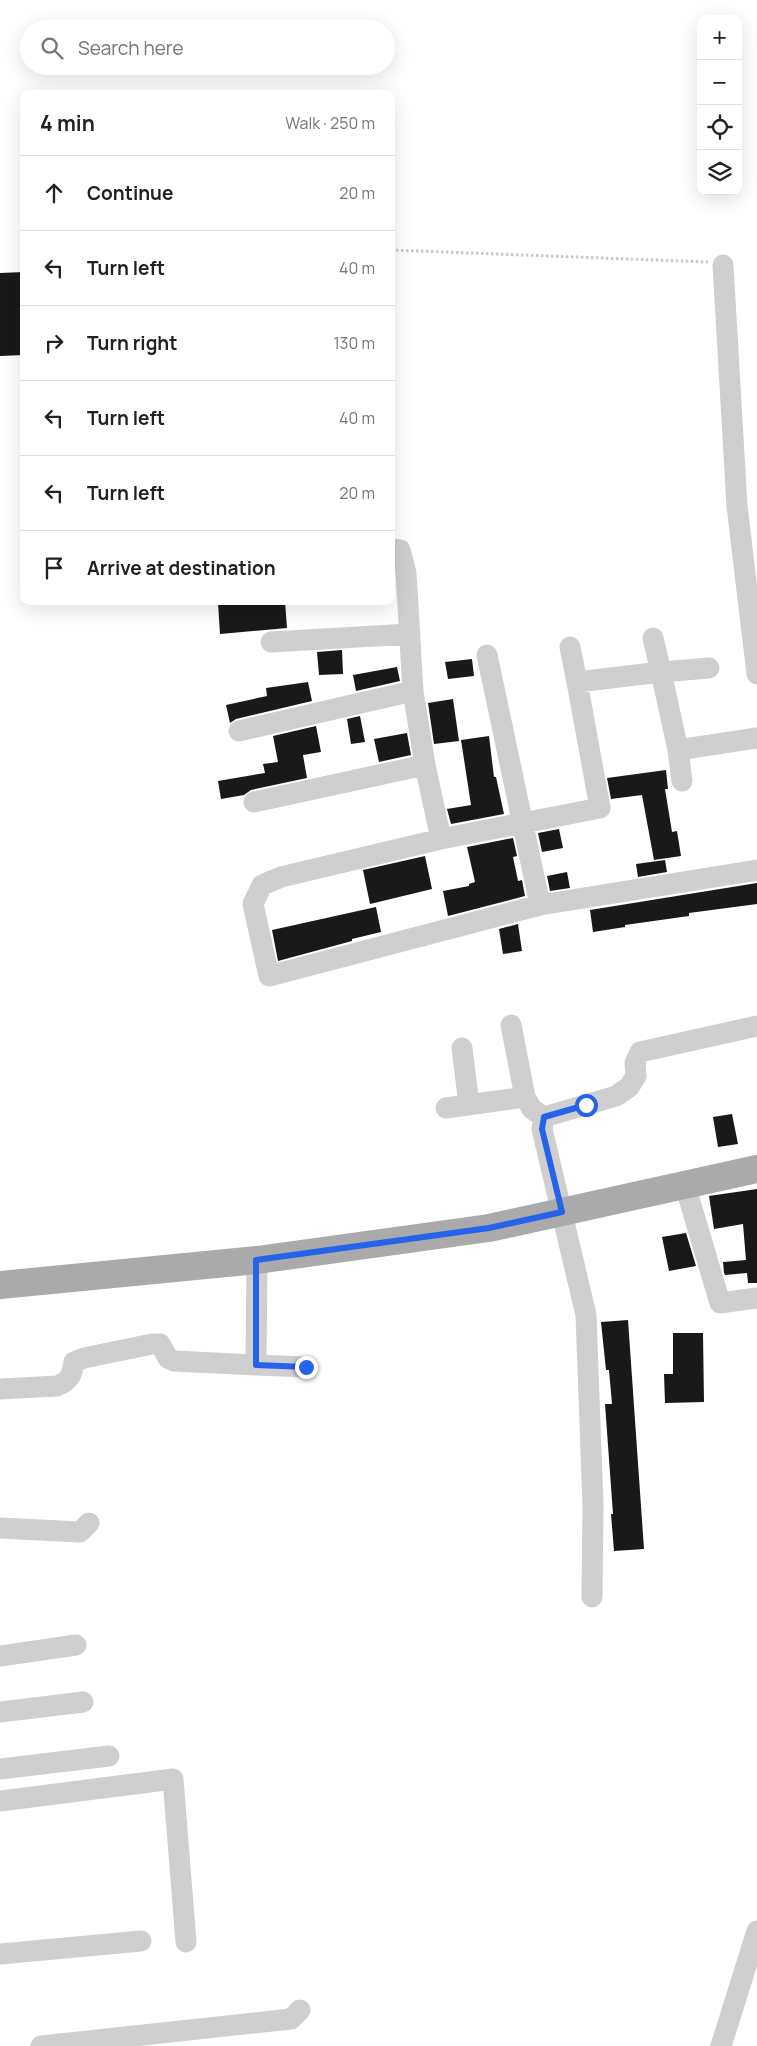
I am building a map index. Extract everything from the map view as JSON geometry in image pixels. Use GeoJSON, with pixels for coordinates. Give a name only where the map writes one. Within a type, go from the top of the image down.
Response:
{"type":"FeatureCollection","features":[{"type":"Feature","properties":{"kind":"main road"},"geometry":{"type":"LineString","coordinates":[[0,1285],[256,1260],[489,1228],[757,1169]]}},
{"type":"Feature","properties":{"kind":"street"},"geometry":{"type":"LineString","coordinates":[[723,265],[737,506],[757,674]]}},
{"type":"Feature","properties":{"kind":"street"},"geometry":{"type":"LineString","coordinates":[[395,549],[400,550],[404,560],[413,691],[425,765],[441,839]]}},
{"type":"Feature","properties":{"kind":"street"},"geometry":{"type":"LineString","coordinates":[[271,642],[410,634]]}},
{"type":"Feature","properties":{"kind":"street"},"geometry":{"type":"LineString","coordinates":[[653,638],[678,750],[682,781]]}},
{"type":"Feature","properties":{"kind":"street"},"geometry":{"type":"LineString","coordinates":[[570,647],[600,808],[441,839],[281,877],[262,885],[253,904],[269,976],[540,905],[757,870]]}},
{"type":"Feature","properties":{"kind":"street"},"geometry":{"type":"LineString","coordinates":[[487,655],[540,905]]}},
{"type":"Feature","properties":{"kind":"street"},"geometry":{"type":"LineString","coordinates":[[577,682],[709,668]]}},
{"type":"Feature","properties":{"kind":"street"},"geometry":{"type":"LineString","coordinates":[[239,731],[413,691]]}},
{"type":"Feature","properties":{"kind":"street"},"geometry":{"type":"LineString","coordinates":[[678,750],[757,738]]}},
{"type":"Feature","properties":{"kind":"street"},"geometry":{"type":"LineString","coordinates":[[254,802],[425,765]]}},
{"type":"Feature","properties":{"kind":"street"},"geometry":{"type":"LineString","coordinates":[[511,1025],[525,1098],[532,1110],[544,1117],[616,1096],[629,1087],[636,1076],[635,1063],[640,1052],[757,1026]]}},
{"type":"Feature","properties":{"kind":"street"},"geometry":{"type":"LineString","coordinates":[[462,1048],[469,1105]]}},
{"type":"Feature","properties":{"kind":"street"},"geometry":{"type":"LineString","coordinates":[[446,1108],[525,1098]]}},
{"type":"Feature","properties":{"kind":"street"},"geometry":{"type":"LineString","coordinates":[[544,1117],[542,1129],[586,1314],[593,1505],[592,1596]]}},
{"type":"Feature","properties":{"kind":"street"},"geometry":{"type":"LineString","coordinates":[[685,1185],[720,1303],[757,1298]]}},
{"type":"Feature","properties":{"kind":"street"},"geometry":{"type":"LineString","coordinates":[[256,1260],[256,1365]]}},
{"type":"Feature","properties":{"kind":"street"},"geometry":{"type":"LineString","coordinates":[[0,1388],[57,1386],[66,1382],[72,1375],[74,1362],[84,1358],[152,1344],[160,1344],[168,1358],[174,1361],[306,1367]]}},
{"type":"Feature","properties":{"kind":"street"},"geometry":{"type":"LineString","coordinates":[[0,1528],[80,1532],[89,1523]]}},
{"type":"Feature","properties":{"kind":"street"},"geometry":{"type":"LineString","coordinates":[[0,1656],[76,1646]]}},
{"type":"Feature","properties":{"kind":"street"},"geometry":{"type":"LineString","coordinates":[[0,1712],[83,1702]]}},
{"type":"Feature","properties":{"kind":"street"},"geometry":{"type":"LineString","coordinates":[[0,1770],[109,1756]]}},
{"type":"Feature","properties":{"kind":"street"},"geometry":{"type":"LineString","coordinates":[[0,1801],[173,1779],[186,1942]]}},
{"type":"Feature","properties":{"kind":"street"},"geometry":{"type":"LineString","coordinates":[[721,2046],[756,1937]]}},
{"type":"Feature","properties":{"kind":"street"},"geometry":{"type":"LineString","coordinates":[[0,1954],[83,1948],[141,1940]]}},
{"type":"Feature","properties":{"kind":"street"},"geometry":{"type":"LineString","coordinates":[[41,2046],[291,2019],[300,2010]]}},
{"type":"Feature","properties":{"kind":"path"},"geometry":{"type":"LineString","coordinates":[[395,250],[708,262],[723,265]]}},
{"type":"Feature","properties":{"kind":"building"},"geometry":{"type":"Polygon","coordinates":[[[20,272],[20,355],[0,356],[0,273],[20,272]]]}},
{"type":"Feature","properties":{"kind":"building"},"geometry":{"type":"Polygon","coordinates":[[[218,605],[285,605],[287,628],[220,634],[218,605]]]}},
{"type":"Feature","properties":{"kind":"building"},"geometry":{"type":"Polygon","coordinates":[[[342,650],[343,674],[319,675],[317,652],[342,650]]]}},
{"type":"Feature","properties":{"kind":"building"},"geometry":{"type":"Polygon","coordinates":[[[472,659],[474,676],[448,679],[445,662],[472,659]]]}},
{"type":"Feature","properties":{"kind":"building"},"geometry":{"type":"Polygon","coordinates":[[[397,667],[400,681],[356,691],[353,675],[397,667]]]}},
{"type":"Feature","properties":{"kind":"building"},"geometry":{"type":"Polygon","coordinates":[[[308,682],[312,701],[236,719],[230,723],[226,705],[267,696],[266,688],[308,682]]]}},
{"type":"Feature","properties":{"kind":"building"},"geometry":{"type":"Polygon","coordinates":[[[453,699],[459,741],[434,744],[428,703],[453,699]]]}},
{"type":"Feature","properties":{"kind":"building"},"geometry":{"type":"Polygon","coordinates":[[[360,716],[365,742],[351,744],[347,719],[360,716]]]}},
{"type":"Feature","properties":{"kind":"building"},"geometry":{"type":"Polygon","coordinates":[[[316,726],[321,752],[303,755],[307,778],[251,790],[244,795],[221,799],[218,781],[265,773],[263,764],[278,762],[273,736],[316,726]]]}},
{"type":"Feature","properties":{"kind":"building"},"geometry":{"type":"Polygon","coordinates":[[[407,733],[411,755],[379,762],[374,739],[407,733]]]}},
{"type":"Feature","properties":{"kind":"building"},"geometry":{"type":"Polygon","coordinates":[[[489,736],[494,777],[496,777],[504,814],[451,824],[447,809],[471,805],[461,740],[489,736]]]}},
{"type":"Feature","properties":{"kind":"building"},"geometry":{"type":"Polygon","coordinates":[[[666,770],[668,789],[665,789],[672,832],[677,831],[681,856],[654,860],[642,795],[611,799],[607,778],[666,770]]]}},
{"type":"Feature","properties":{"kind":"building"},"geometry":{"type":"Polygon","coordinates":[[[559,829],[563,848],[542,852],[538,833],[559,829]]]}},
{"type":"Feature","properties":{"kind":"building"},"geometry":{"type":"Polygon","coordinates":[[[513,838],[517,856],[513,857],[518,881],[522,880],[525,896],[448,916],[443,891],[469,886],[469,884],[475,882],[467,847],[513,838]]]}},
{"type":"Feature","properties":{"kind":"building"},"geometry":{"type":"Polygon","coordinates":[[[425,856],[432,889],[370,904],[363,870],[425,856]]]}},
{"type":"Feature","properties":{"kind":"building"},"geometry":{"type":"Polygon","coordinates":[[[665,860],[667,872],[638,877],[636,864],[665,860]]]}},
{"type":"Feature","properties":{"kind":"building"},"geometry":{"type":"Polygon","coordinates":[[[567,872],[570,888],[550,891],[547,876],[567,872]]]}},
{"type":"Feature","properties":{"kind":"building"},"geometry":{"type":"Polygon","coordinates":[[[757,883],[757,904],[689,913],[689,916],[625,925],[625,927],[593,932],[590,910],[757,883]]]}},
{"type":"Feature","properties":{"kind":"building"},"geometry":{"type":"Polygon","coordinates":[[[376,907],[381,932],[278,961],[272,930],[376,907]]]}},
{"type":"Feature","properties":{"kind":"building"},"geometry":{"type":"Polygon","coordinates":[[[518,924],[522,951],[503,954],[499,929],[518,924]]]}},
{"type":"Feature","properties":{"kind":"building"},"geometry":{"type":"Polygon","coordinates":[[[732,1114],[738,1144],[718,1147],[713,1117],[732,1114]]]}},
{"type":"Feature","properties":{"kind":"building"},"geometry":{"type":"Polygon","coordinates":[[[757,1189],[757,1283],[748,1283],[747,1273],[725,1275],[723,1262],[746,1260],[743,1224],[714,1229],[709,1196],[757,1189]]]}},
{"type":"Feature","properties":{"kind":"building"},"geometry":{"type":"Polygon","coordinates":[[[686,1233],[696,1266],[669,1271],[662,1237],[686,1233]]]}},
{"type":"Feature","properties":{"kind":"building"},"geometry":{"type":"Polygon","coordinates":[[[628,1320],[644,1549],[614,1551],[605,1404],[612,1404],[609,1370],[606,1370],[601,1322],[628,1320]]]}},
{"type":"Feature","properties":{"kind":"building"},"geometry":{"type":"Polygon","coordinates":[[[673,1333],[703,1333],[704,1402],[665,1403],[664,1374],[673,1374],[673,1333]]]}},
{"type":"Feature","properties":{"kind":"route"},"geometry":{"type":"LineString","coordinates":[[306,1367],[256,1365],[256,1260],[489,1228],[562,1212],[542,1129],[544,1117],[586,1105]]}}]}
